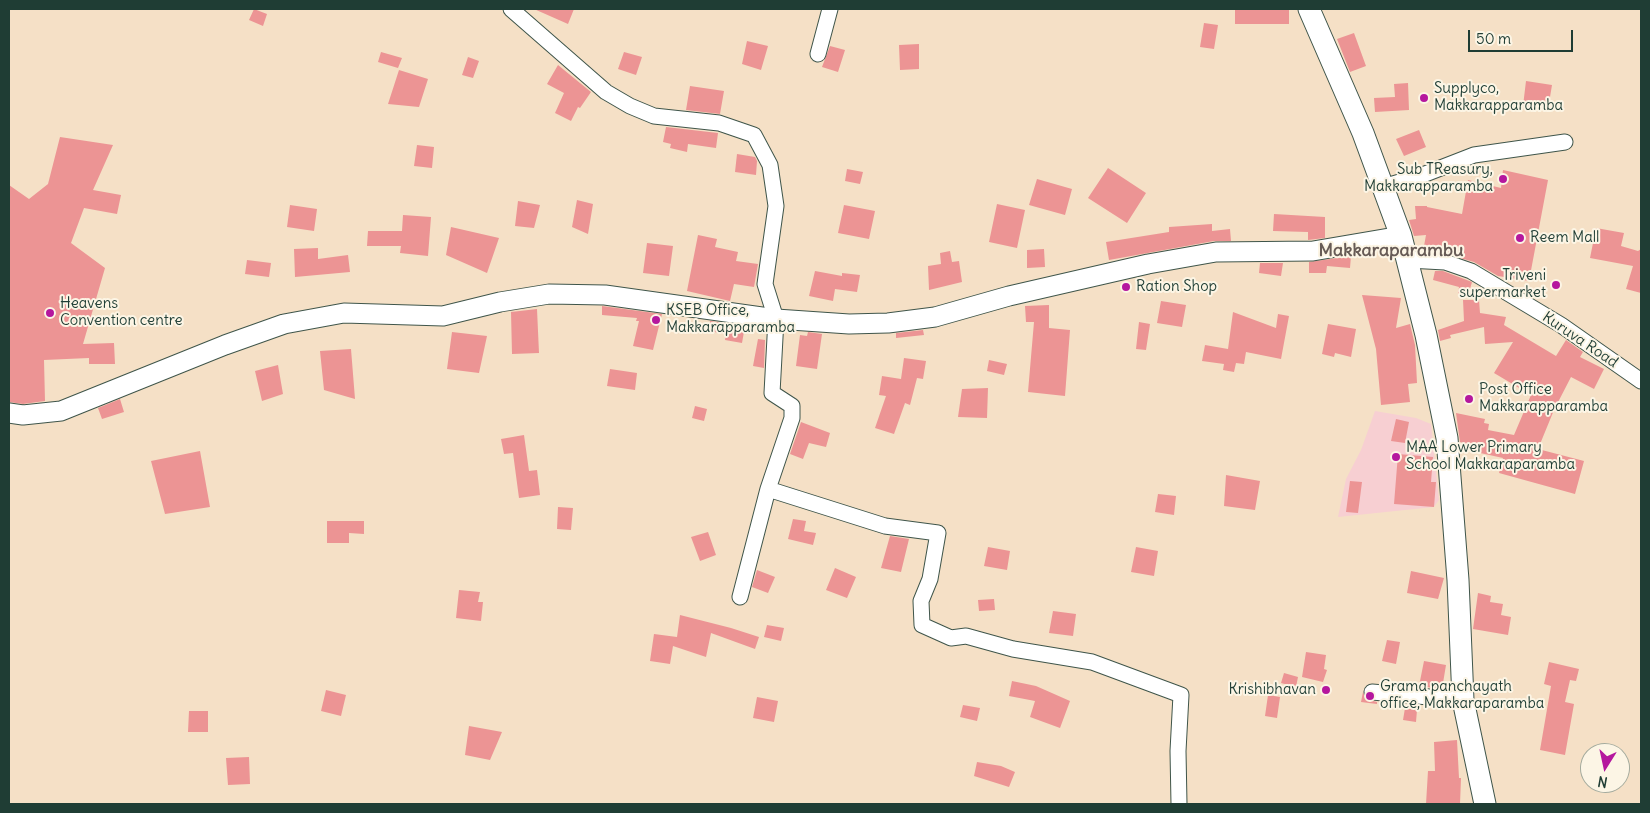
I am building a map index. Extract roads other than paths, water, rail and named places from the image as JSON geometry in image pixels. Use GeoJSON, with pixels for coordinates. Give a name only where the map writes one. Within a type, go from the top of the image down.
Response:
{"type":"FeatureCollection","features":[{"type":"Feature","properties":{"kind":"highway"},"geometry":{"type":"LineString","coordinates":[[1309,9],[1363,134],[1408,260],[1447,438],[1458,580],[1463,700],[1485,804]]}},
{"type":"Feature","properties":{"kind":"main road"},"geometry":{"type":"LineString","coordinates":[[9,413],[24,415],[61,411],[225,345],[284,324],[344,313],[443,316],[500,302],[558,294],[623,297],[776,319],[849,324],[888,323],[935,317],[1009,296],[1148,264],[1216,252],[1313,250],[1401,236]]}},
{"type":"Feature","properties":{"kind":"street"},"geometry":{"type":"LineString","coordinates":[[510,9],[606,92],[630,106],[654,116],[719,123],[754,136],[770,165],[776,206],[765,284],[776,319],[772,392],[792,406],[792,418],[768,489],[740,597]]}},
{"type":"Feature","properties":{"kind":"street"},"geometry":{"type":"LineString","coordinates":[[818,54],[830,9]]}},
{"type":"Feature","properties":{"kind":"street"},"geometry":{"type":"LineString","coordinates":[[1383,187],[1428,173],[1474,155],[1565,142]]}},
{"type":"Feature","properties":{"kind":"street","name":"Kuruva Road"},"geometry":{"type":"LineString","coordinates":[[1408,260],[1445,262],[1471,272],[1561,325],[1641,381]]}},
{"type":"Feature","properties":{"kind":"street"},"geometry":{"type":"LineString","coordinates":[[768,489],[884,526],[938,533],[930,579],[921,601],[922,626],[951,638],[966,636],[1014,649],[1092,662],[1181,695],[1178,751],[1179,804]]}},
{"type":"Feature","properties":{"kind":"street"},"geometry":{"type":"LineString","coordinates":[[1372,692],[1463,700]]}},
{"type":"Feature","properties":{"kind":"place","name":"Supplyco, Makkarapparamba"},"geometry":{"type":"Point","coordinates":[1424,98]}},
{"type":"Feature","properties":{"kind":"place","name":"Sub TReasury, Makkarapparamba"},"geometry":{"type":"Point","coordinates":[1503,179]}},
{"type":"Feature","properties":{"kind":"place","name":"Reem Mall"},"geometry":{"type":"Point","coordinates":[1520,238]}},
{"type":"Feature","properties":{"kind":"place","name":"Triveni supermarket"},"geometry":{"type":"Point","coordinates":[1556,285]}},
{"type":"Feature","properties":{"kind":"place","name":"Ration Shop"},"geometry":{"type":"Point","coordinates":[1126,287]}},
{"type":"Feature","properties":{"kind":"place","name":"Heavens Convention centre"},"geometry":{"type":"Point","coordinates":[50,313]}},
{"type":"Feature","properties":{"kind":"place","name":"KSEB Office, Makkarapparamba"},"geometry":{"type":"Point","coordinates":[656,320]}},
{"type":"Feature","properties":{"kind":"place","name":"Post Office Makkarapparamba"},"geometry":{"type":"Point","coordinates":[1469,399]}},
{"type":"Feature","properties":{"kind":"place","name":"MAA Lower Primary School Makkaraparamba"},"geometry":{"type":"Point","coordinates":[1396,457]}},
{"type":"Feature","properties":{"kind":"place","name":"Krishibhavan"},"geometry":{"type":"Point","coordinates":[1326,690]}},
{"type":"Feature","properties":{"kind":"place","name":"Grama panchayath office, Makkaraparamba"},"geometry":{"type":"Point","coordinates":[1370,696]}},
{"type":"Feature","properties":{"kind":"district","name":"Makkaraparambu"},"geometry":{"type":"Point","coordinates":[1391,251]}}]}
